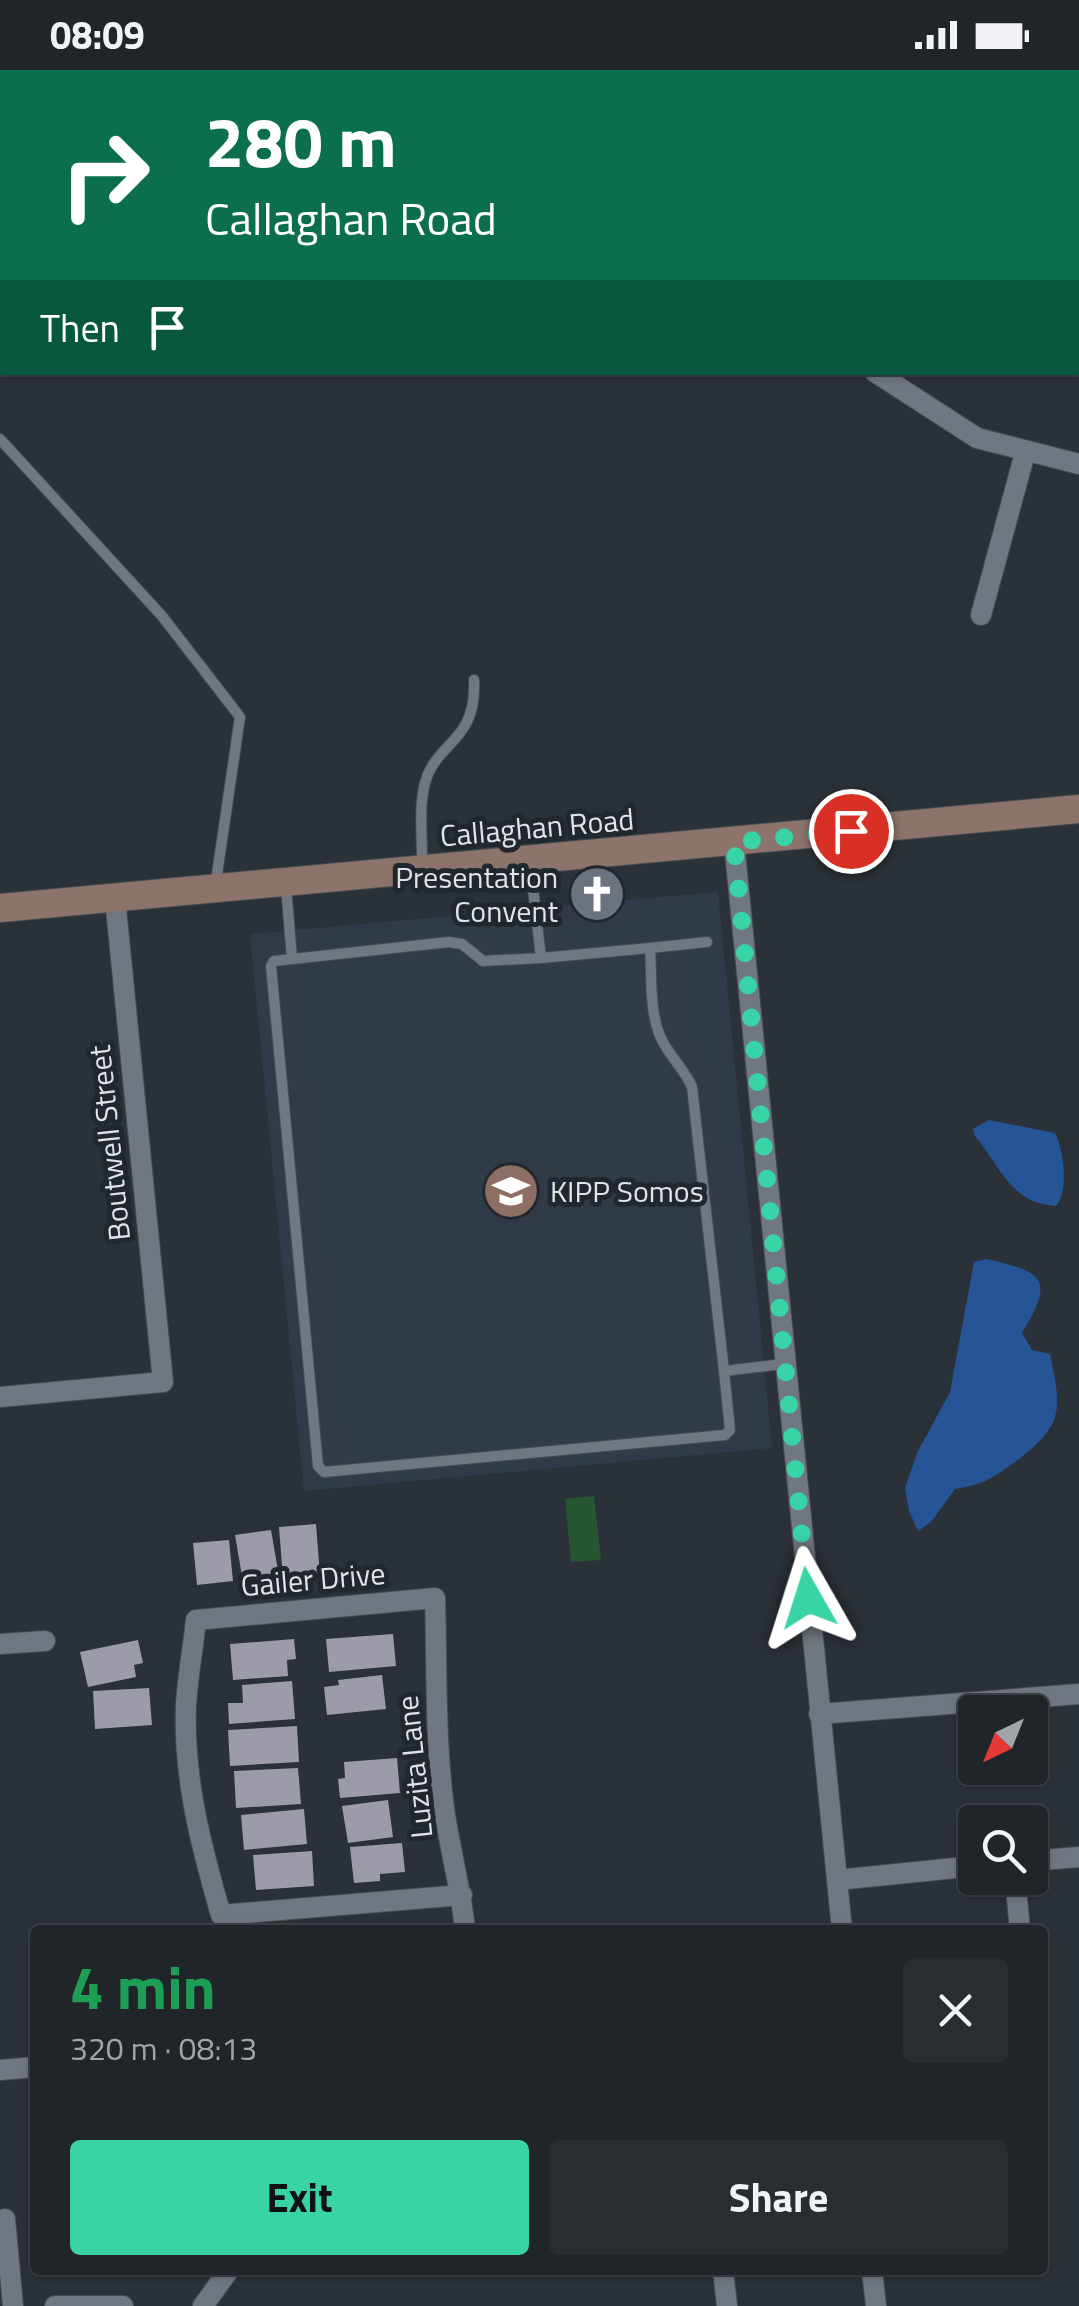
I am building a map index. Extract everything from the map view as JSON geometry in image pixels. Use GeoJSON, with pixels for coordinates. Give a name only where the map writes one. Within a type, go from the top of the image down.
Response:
{"type":"FeatureCollection","features":[{"type":"Feature","properties":{"kind":"main road","name":"Callaghan Road"},"geometry":{"type":"LineString","coordinates":[[0,908],[1079,809]]}},
{"type":"Feature","properties":{"kind":"street"},"geometry":{"type":"LineString","coordinates":[[880,375],[978,438],[1079,464]]}},
{"type":"Feature","properties":{"kind":"street"},"geometry":{"type":"LineString","coordinates":[[980,616],[1025,453]]}},
{"type":"Feature","properties":{"kind":"street"},"geometry":{"type":"LineString","coordinates":[[734,842],[842,1925]]}},
{"type":"Feature","properties":{"kind":"street","name":"Boutwell Street"},"geometry":{"type":"LineString","coordinates":[[0,1397],[163,1382],[115,898]]}},
{"type":"Feature","properties":{"kind":"street","name":"Gailer Drive"},"geometry":{"type":"LineString","coordinates":[[435,1598],[196,1620],[186,1703],[187,1759],[195,1820],[221,1916],[462,1895]]}},
{"type":"Feature","properties":{"kind":"street","name":"Luzita Lane"},"geometry":{"type":"LineString","coordinates":[[435,1598],[435,1720],[444,1804],[465,1925]]}},
{"type":"Feature","properties":{"kind":"street"},"geometry":{"type":"LineString","coordinates":[[0,1644],[45,1641]]}},
{"type":"Feature","properties":{"kind":"street"},"geometry":{"type":"LineString","coordinates":[[819,1714],[1079,1694]]}},
{"type":"Feature","properties":{"kind":"street"},"geometry":{"type":"LineString","coordinates":[[1048,1860],[1079,1857]]}},
{"type":"Feature","properties":{"kind":"street"},"geometry":{"type":"LineString","coordinates":[[837,1880],[958,1868]]}},
{"type":"Feature","properties":{"kind":"street"},"geometry":{"type":"LineString","coordinates":[[1017,1895],[1020,1925]]}},
{"type":"Feature","properties":{"kind":"street"},"geometry":{"type":"LineString","coordinates":[[0,2070],[30,2067]]}},
{"type":"Feature","properties":{"kind":"street"},"geometry":{"type":"LineString","coordinates":[[5,2218],[13,2306]]}},
{"type":"Feature","properties":{"kind":"street"},"geometry":{"type":"LineString","coordinates":[[202,2306],[225,2275]]}},
{"type":"Feature","properties":{"kind":"street"},"geometry":{"type":"LineString","coordinates":[[723,2275],[726,2306]]}},
{"type":"Feature","properties":{"kind":"street"},"geometry":{"type":"LineString","coordinates":[[873,2275],[876,2306]]}},
{"type":"Feature","properties":{"kind":"street"},"geometry":{"type":"LineString","coordinates":[[54,2306],[123,2306]]}},
{"type":"Feature","properties":{"kind":"lane"},"geometry":{"type":"LineString","coordinates":[[0,438],[162,616],[240,717],[215,889]]}},
{"type":"Feature","properties":{"kind":"lane"},"geometry":{"type":"LineString","coordinates":[[422,870],[425,780],[463,733],[475,702],[474,680]]}},
{"type":"Feature","properties":{"kind":"lane"},"geometry":{"type":"LineString","coordinates":[[530,861],[540,958]]}},
{"type":"Feature","properties":{"kind":"lane"},"geometry":{"type":"LineString","coordinates":[[286,882],[292,959]]}},
{"type":"Feature","properties":{"kind":"lane"},"geometry":{"type":"LineString","coordinates":[[650,948],[655,1021],[662,1040],[685,1069],[692,1086],[730,1430],[725,1435],[324,1472],[318,1466],[271,966],[292,959],[449,942],[462,944],[483,961],[707,942]]}},
{"type":"Feature","properties":{"kind":"lane"},"geometry":{"type":"LineString","coordinates":[[724,1370],[784,1364]]}},
{"type":"Feature","properties":{"kind":"shaded area","name":"KIPP Somos"},"geometry":{"type":"Polygon","coordinates":[[[718,892],[772,1448],[304,1491],[250,934],[718,892]]]}},
{"type":"Feature","properties":{"kind":"green space"},"geometry":{"type":"Polygon","coordinates":[[[594,1496],[601,1560],[571,1562],[565,1499],[594,1496]]]}},
{"type":"Feature","properties":{"kind":"water"},"geometry":{"type":"Polygon","coordinates":[[[989,1120],[1055,1133],[1064,1170],[1063,1190],[1056,1206],[1028,1199],[1008,1182],[975,1136],[973,1129],[989,1120]]]}},
{"type":"Feature","properties":{"kind":"water"},"geometry":{"type":"Polygon","coordinates":[[[986,1259],[1021,1269],[1038,1281],[1038,1301],[1022,1333],[1032,1350],[1050,1354],[1056,1414],[1034,1447],[989,1479],[955,1489],[931,1522],[918,1531],[905,1488],[917,1453],[950,1392],[974,1262],[986,1259]]]}},
{"type":"Feature","properties":{"kind":"building"},"geometry":{"type":"Polygon","coordinates":[[[316,1524],[320,1575],[283,1578],[279,1527],[316,1524]]]}},
{"type":"Feature","properties":{"kind":"building"},"geometry":{"type":"Polygon","coordinates":[[[271,1530],[279,1576],[243,1582],[235,1535],[271,1530]]]}},
{"type":"Feature","properties":{"kind":"building"},"geometry":{"type":"Polygon","coordinates":[[[229,1540],[233,1581],[197,1585],[193,1543],[229,1540]]]}},
{"type":"Feature","properties":{"kind":"building"},"geometry":{"type":"Polygon","coordinates":[[[393,1634],[396,1666],[329,1672],[326,1639],[393,1634]]]}},
{"type":"Feature","properties":{"kind":"building"},"geometry":{"type":"Polygon","coordinates":[[[294,1639],[296,1659],[287,1660],[288,1676],[233,1680],[230,1644],[294,1639]]]}},
{"type":"Feature","properties":{"kind":"building"},"geometry":{"type":"Polygon","coordinates":[[[138,1640],[143,1663],[134,1665],[136,1677],[88,1687],[80,1652],[138,1640]]]}},
{"type":"Feature","properties":{"kind":"building"},"geometry":{"type":"Polygon","coordinates":[[[382,1675],[386,1709],[327,1715],[324,1687],[339,1685],[338,1680],[382,1675]]]}},
{"type":"Feature","properties":{"kind":"building"},"geometry":{"type":"Polygon","coordinates":[[[292,1681],[295,1719],[229,1724],[228,1703],[243,1703],[242,1685],[292,1681]]]}},
{"type":"Feature","properties":{"kind":"building"},"geometry":{"type":"Polygon","coordinates":[[[149,1688],[152,1725],[95,1729],[93,1691],[149,1688]]]}},
{"type":"Feature","properties":{"kind":"building"},"geometry":{"type":"Polygon","coordinates":[[[297,1726],[299,1762],[230,1766],[228,1730],[297,1726]]]}},
{"type":"Feature","properties":{"kind":"building"},"geometry":{"type":"Polygon","coordinates":[[[397,1758],[400,1793],[340,1798],[338,1779],[345,1778],[344,1762],[397,1758]]]}},
{"type":"Feature","properties":{"kind":"building"},"geometry":{"type":"Polygon","coordinates":[[[298,1768],[301,1804],[236,1808],[234,1771],[298,1768]]]}},
{"type":"Feature","properties":{"kind":"building"},"geometry":{"type":"Polygon","coordinates":[[[388,1800],[393,1837],[348,1843],[342,1806],[388,1800]]]}},
{"type":"Feature","properties":{"kind":"building"},"geometry":{"type":"Polygon","coordinates":[[[304,1809],[307,1844],[244,1850],[241,1815],[304,1809]]]}},
{"type":"Feature","properties":{"kind":"building"},"geometry":{"type":"Polygon","coordinates":[[[402,1843],[405,1872],[380,1874],[380,1881],[354,1883],[350,1847],[402,1843]]]}},
{"type":"Feature","properties":{"kind":"building"},"geometry":{"type":"Polygon","coordinates":[[[312,1851],[314,1886],[256,1890],[253,1855],[312,1851]]]}},
{"type":"Feature","properties":{"kind":"place","name":"Presentation Convent"},"geometry":{"type":"Point","coordinates":[597,894]}},
{"type":"Feature","properties":{"kind":"place","name":"KIPP Somos"},"geometry":{"type":"Point","coordinates":[511,1191]}},
{"type":"Feature","properties":{"kind":"route"},"geometry":{"type":"LineString","coordinates":[[808,1598],[734,842],[851,831]]}}]}
